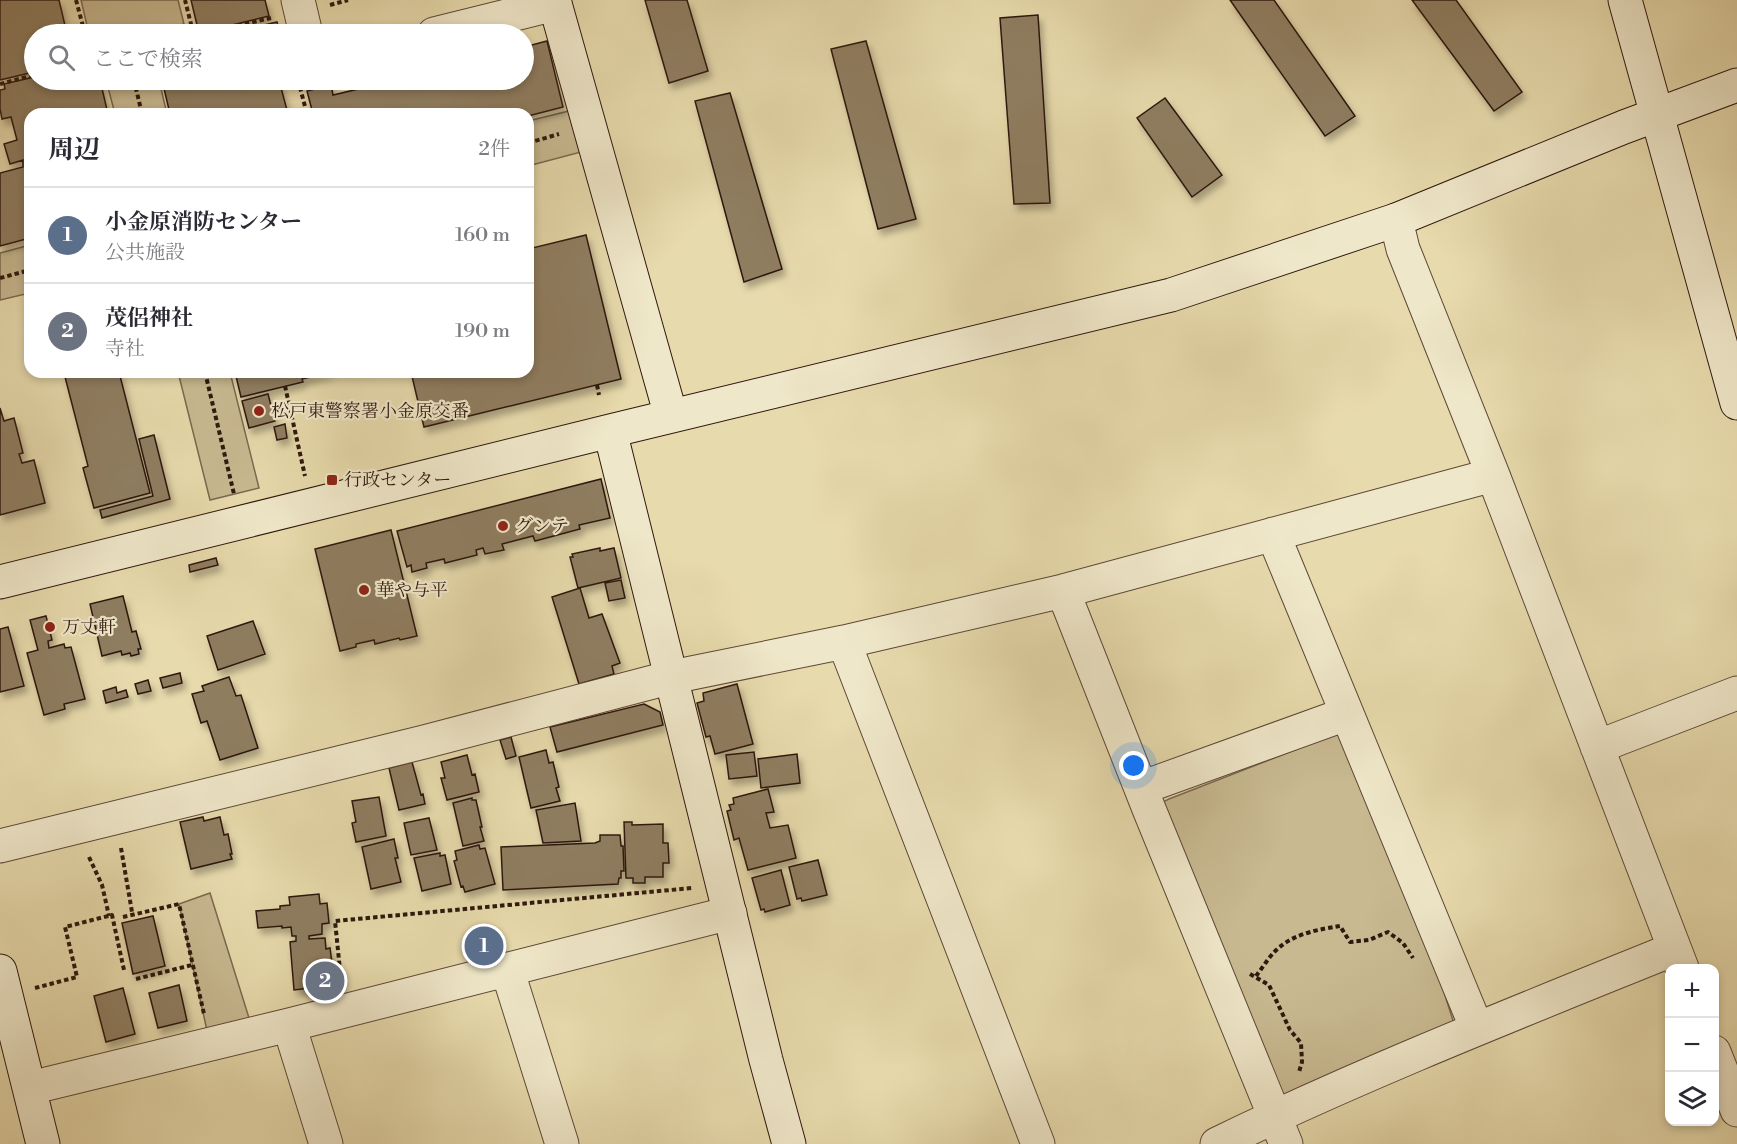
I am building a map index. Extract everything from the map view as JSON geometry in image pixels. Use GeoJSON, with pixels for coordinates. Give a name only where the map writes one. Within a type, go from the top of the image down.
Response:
{"type":"FeatureCollection","features":[{"type":"Feature","properties":{"kind":"street"},"geometry":{"type":"LineString","coordinates":[[1625,0],[1656,115],[1732,370],[1737,403]]}},
{"type":"Feature","properties":{"kind":"street"},"geometry":{"type":"LineString","coordinates":[[472,24],[554,2],[671,416]]}},
{"type":"Feature","properties":{"kind":"street"},"geometry":{"type":"LineString","coordinates":[[286,8],[298,24]]}},
{"type":"Feature","properties":{"kind":"street"},"geometry":{"type":"LineString","coordinates":[[0,582],[1171,295],[1396,220],[1737,84]]}},
{"type":"Feature","properties":{"kind":"street"},"geometry":{"type":"LineString","coordinates":[[1217,1144],[1281,1130],[1477,1029],[1678,959],[1493,475],[1403,249],[1396,220]]}},
{"type":"Feature","properties":{"kind":"street"},"geometry":{"type":"LineString","coordinates":[[610,431],[773,1090],[789,1144]]}},
{"type":"Feature","properties":{"kind":"street"},"geometry":{"type":"LineString","coordinates":[[0,846],[424,742],[672,677],[844,642],[1063,591],[1493,475]]}},
{"type":"Feature","properties":{"kind":"street"},"geometry":{"type":"LineString","coordinates":[[1273,534],[1477,1029]]}},
{"type":"Feature","properties":{"kind":"street"},"geometry":{"type":"LineString","coordinates":[[1063,591],[1281,1130]]}},
{"type":"Feature","properties":{"kind":"street"},"geometry":{"type":"LineString","coordinates":[[844,642],[1038,1144]]}},
{"type":"Feature","properties":{"kind":"street"},"geometry":{"type":"LineString","coordinates":[[1597,747],[1737,693]]}},
{"type":"Feature","properties":{"kind":"street"},"geometry":{"type":"LineString","coordinates":[[1141,788],[1346,714]]}},
{"type":"Feature","properties":{"kind":"street"},"geometry":{"type":"LineString","coordinates":[[30,1088],[507,969],[726,899]]}},
{"type":"Feature","properties":{"kind":"street"},"geometry":{"type":"LineString","coordinates":[[507,969],[562,1144]]}},
{"type":"Feature","properties":{"kind":"street"},"geometry":{"type":"LineString","coordinates":[[0,971],[44,1144]]}},
{"type":"Feature","properties":{"kind":"street"},"geometry":{"type":"LineString","coordinates":[[289,1025],[326,1144]]}},
{"type":"Feature","properties":{"kind":"street"},"geometry":{"type":"LineString","coordinates":[[1719,1065],[1737,1110]]}},
{"type":"Feature","properties":{"kind":"path"},"geometry":{"type":"LineString","coordinates":[[76,0],[82,24]]}},
{"type":"Feature","properties":{"kind":"path"},"geometry":{"type":"LineString","coordinates":[[185,0],[191,24]]}},
{"type":"Feature","properties":{"kind":"path"},"geometry":{"type":"LineString","coordinates":[[234,24],[286,8]]}},
{"type":"Feature","properties":{"kind":"path"},"geometry":{"type":"LineString","coordinates":[[0,84],[24,78]]}},
{"type":"Feature","properties":{"kind":"path"},"geometry":{"type":"LineString","coordinates":[[136,90],[141,108]]}},
{"type":"Feature","properties":{"kind":"path"},"geometry":{"type":"LineString","coordinates":[[301,90],[305,108]]}},
{"type":"Feature","properties":{"kind":"path"},"geometry":{"type":"LineString","coordinates":[[0,278],[24,272]]}},
{"type":"Feature","properties":{"kind":"path"},"geometry":{"type":"LineString","coordinates":[[206,378],[234,494]]}},
{"type":"Feature","properties":{"kind":"path"},"geometry":{"type":"LineString","coordinates":[[597,385],[599,395]]}},
{"type":"Feature","properties":{"kind":"path"},"geometry":{"type":"LineString","coordinates":[[285,386],[305,477]]}},
{"type":"Feature","properties":{"kind":"path"},"geometry":{"type":"LineString","coordinates":[[102,821],[120,843],[132,912]]}},
{"type":"Feature","properties":{"kind":"path"},"geometry":{"type":"LineString","coordinates":[[89,857],[102,885],[109,916]]}},
{"type":"Feature","properties":{"kind":"path"},"geometry":{"type":"LineString","coordinates":[[344,1011],[335,921],[726,899]]}},
{"type":"Feature","properties":{"kind":"path"},"geometry":{"type":"LineString","coordinates":[[123,917],[179,904],[210,1044]]}},
{"type":"Feature","properties":{"kind":"path"},"geometry":{"type":"LineString","coordinates":[[32,989],[77,977],[65,927],[112,915],[124,970]]}},
{"type":"Feature","properties":{"kind":"path"},"geometry":{"type":"LineString","coordinates":[[1256,976],[1281,945],[1321,929],[1340,926],[1350,942],[1369,940],[1388,932],[1403,943],[1416,963]]}},
{"type":"Feature","properties":{"kind":"path"},"geometry":{"type":"LineString","coordinates":[[136,979],[192,965]]}},
{"type":"Feature","properties":{"kind":"shaded area"},"geometry":{"type":"Polygon","coordinates":[[[81,0],[178,0],[184,24],[87,24],[81,0]]]}},
{"type":"Feature","properties":{"kind":"shaded area"},"geometry":{"type":"Polygon","coordinates":[[[109,90],[161,90],[166,108],[113,108],[109,90]]]}},
{"type":"Feature","properties":{"kind":"shaded area"},"geometry":{"type":"Polygon","coordinates":[[[569,111],[581,152],[534,164],[534,120],[569,111]]]}},
{"type":"Feature","properties":{"kind":"shaded area"},"geometry":{"type":"Polygon","coordinates":[[[24,247],[24,294],[0,300],[0,253],[24,247]]]}},
{"type":"Feature","properties":{"kind":"shaded area"},"geometry":{"type":"Polygon","coordinates":[[[180,378],[232,378],[259,488],[210,500],[180,378]]]}},
{"type":"Feature","properties":{"kind":"shaded area"},"geometry":{"type":"Polygon","coordinates":[[[1341,732],[1433,958],[1458,1036],[1275,1116],[1149,809],[1169,799],[1341,732]]]}},
{"type":"Feature","properties":{"kind":"shaded area"},"geometry":{"type":"Polygon","coordinates":[[[210,893],[254,1034],[210,1044],[179,904],[210,893]]]}},
{"type":"Feature","properties":{"kind":"building"},"geometry":{"type":"Polygon","coordinates":[[[0,0],[59,0],[65,24],[24,24],[24,74],[0,80],[0,0]]]}},
{"type":"Feature","properties":{"kind":"building"},"geometry":{"type":"Polygon","coordinates":[[[191,0],[265,0],[269,16],[236,24],[197,24],[191,0]]]}},
{"type":"Feature","properties":{"kind":"building"},"geometry":{"type":"Polygon","coordinates":[[[645,0],[687,0],[708,71],[669,83],[645,0]]]}},
{"type":"Feature","properties":{"kind":"building"},"geometry":{"type":"Polygon","coordinates":[[[1230,0],[1274,0],[1355,116],[1325,136],[1230,0]]]}},
{"type":"Feature","properties":{"kind":"building"},"geometry":{"type":"Polygon","coordinates":[[[1412,0],[1456,0],[1522,92],[1494,111],[1412,0]]]}},
{"type":"Feature","properties":{"kind":"building"},"geometry":{"type":"Polygon","coordinates":[[[1038,15],[1050,203],[1014,204],[1000,18],[1038,15]]]}},
{"type":"Feature","properties":{"kind":"building"},"geometry":{"type":"Polygon","coordinates":[[[547,41],[563,107],[534,114],[534,108],[311,108],[307,91],[332,90],[333,95],[354,90],[534,90],[534,44],[547,41]]]}},
{"type":"Feature","properties":{"kind":"building"},"geometry":{"type":"Polygon","coordinates":[[[866,41],[916,219],[878,229],[831,49],[866,41]]]}},
{"type":"Feature","properties":{"kind":"building"},"geometry":{"type":"Polygon","coordinates":[[[24,79],[24,90],[102,90],[107,108],[24,108],[24,240],[0,246],[0,173],[23,167],[23,160],[10,164],[4,144],[17,140],[11,117],[2,119],[0,90],[5,89],[4,84],[24,79]]]}},
{"type":"Feature","properties":{"kind":"building"},"geometry":{"type":"Polygon","coordinates":[[[164,90],[282,90],[286,108],[169,108],[164,90]]]}},
{"type":"Feature","properties":{"kind":"building"},"geometry":{"type":"Polygon","coordinates":[[[730,93],[782,269],[744,282],[695,101],[730,93]]]}},
{"type":"Feature","properties":{"kind":"building"},"geometry":{"type":"Polygon","coordinates":[[[1165,98],[1222,175],[1192,197],[1137,118],[1165,98]]]}},
{"type":"Feature","properties":{"kind":"building"},"geometry":{"type":"Polygon","coordinates":[[[586,235],[621,379],[424,427],[412,378],[534,378],[534,248],[586,235]]]}},
{"type":"Feature","properties":{"kind":"building"},"geometry":{"type":"Polygon","coordinates":[[[65,378],[121,378],[150,493],[94,508],[83,468],[88,466],[65,378]]]}},
{"type":"Feature","properties":{"kind":"building"},"geometry":{"type":"Polygon","coordinates":[[[236,378],[306,378],[302,379],[303,382],[241,397],[236,378]]]}},
{"type":"Feature","properties":{"kind":"building"},"geometry":{"type":"Polygon","coordinates":[[[236,378],[306,378],[302,379],[303,382],[241,397],[236,378]]]}},
{"type":"Feature","properties":{"kind":"building"},"geometry":{"type":"Polygon","coordinates":[[[268,394],[275,421],[249,428],[242,401],[268,394]]]}},
{"type":"Feature","properties":{"kind":"building"},"geometry":{"type":"Polygon","coordinates":[[[0,408],[4,421],[14,418],[23,453],[19,454],[22,463],[34,460],[45,503],[0,515],[0,408]]]}},
{"type":"Feature","properties":{"kind":"building"},"geometry":{"type":"Polygon","coordinates":[[[285,424],[287,438],[277,440],[274,427],[285,424]]]}},
{"type":"Feature","properties":{"kind":"building"},"geometry":{"type":"Polygon","coordinates":[[[154,435],[170,499],[102,518],[100,510],[153,496],[139,439],[154,435]]]}},
{"type":"Feature","properties":{"kind":"building"},"geometry":{"type":"Polygon","coordinates":[[[601,479],[610,518],[579,525],[580,529],[535,541],[533,536],[502,544],[504,550],[485,554],[483,548],[476,550],[477,555],[445,563],[444,559],[426,563],[427,568],[412,572],[411,565],[407,567],[397,531],[601,479]]]}},
{"type":"Feature","properties":{"kind":"building"},"geometry":{"type":"Polygon","coordinates":[[[391,530],[417,636],[375,644],[374,640],[340,651],[315,549],[391,530]]]}},
{"type":"Feature","properties":{"kind":"building"},"geometry":{"type":"Polygon","coordinates":[[[600,548],[600,551],[614,548],[621,578],[578,588],[570,557],[573,557],[572,554],[600,548]]]}},
{"type":"Feature","properties":{"kind":"building"},"geometry":{"type":"Polygon","coordinates":[[[216,558],[218,565],[190,572],[189,565],[216,558]]]}},
{"type":"Feature","properties":{"kind":"building"},"geometry":{"type":"Polygon","coordinates":[[[621,580],[625,598],[609,601],[605,583],[621,580]]]}},
{"type":"Feature","properties":{"kind":"building"},"geometry":{"type":"Polygon","coordinates":[[[580,588],[589,618],[602,614],[620,663],[612,666],[614,674],[579,684],[552,597],[580,588]]]}},
{"type":"Feature","properties":{"kind":"building"},"geometry":{"type":"Polygon","coordinates":[[[123,596],[132,632],[136,631],[141,649],[138,649],[139,654],[131,656],[130,653],[122,655],[121,651],[102,656],[90,604],[123,596]]]}},
{"type":"Feature","properties":{"kind":"building"},"geometry":{"type":"Polygon","coordinates":[[[46,616],[52,640],[48,641],[49,648],[64,644],[65,648],[71,647],[85,699],[64,704],[65,709],[44,715],[27,653],[38,650],[30,620],[46,616]]]}},
{"type":"Feature","properties":{"kind":"building"},"geometry":{"type":"Polygon","coordinates":[[[253,621],[265,654],[218,670],[207,636],[253,621]]]}},
{"type":"Feature","properties":{"kind":"building"},"geometry":{"type":"Polygon","coordinates":[[[8,627],[24,686],[0,692],[0,629],[8,627]]]}},
{"type":"Feature","properties":{"kind":"building"},"geometry":{"type":"Polygon","coordinates":[[[180,673],[182,683],[163,688],[160,678],[180,673]]]}},
{"type":"Feature","properties":{"kind":"building"},"geometry":{"type":"Polygon","coordinates":[[[229,677],[236,696],[241,695],[258,748],[220,760],[207,721],[201,723],[192,694],[204,691],[202,686],[229,677]]]}},
{"type":"Feature","properties":{"kind":"building"},"geometry":{"type":"Polygon","coordinates":[[[148,680],[151,691],[138,694],[135,684],[148,680]]]}},
{"type":"Feature","properties":{"kind":"building"},"geometry":{"type":"Polygon","coordinates":[[[737,684],[753,744],[715,754],[710,736],[706,737],[697,703],[704,701],[703,693],[737,684]]]}},
{"type":"Feature","properties":{"kind":"building"},"geometry":{"type":"Polygon","coordinates":[[[116,687],[117,693],[126,690],[128,697],[106,703],[103,691],[116,687]]]}},
{"type":"Feature","properties":{"kind":"building"},"geometry":{"type":"Polygon","coordinates":[[[644,704],[660,712],[663,725],[557,752],[550,727],[644,704]]]}},
{"type":"Feature","properties":{"kind":"building"},"geometry":{"type":"Polygon","coordinates":[[[511,737],[516,756],[506,759],[500,740],[511,737]]]}},
{"type":"Feature","properties":{"kind":"building"},"geometry":{"type":"Polygon","coordinates":[[[546,750],[549,763],[553,762],[560,801],[531,808],[519,757],[546,750]]]}},
{"type":"Feature","properties":{"kind":"building"},"geometry":{"type":"Polygon","coordinates":[[[754,752],[757,776],[729,779],[726,755],[754,752]]]}},
{"type":"Feature","properties":{"kind":"building"},"geometry":{"type":"Polygon","coordinates":[[[797,754],[800,783],[761,788],[758,759],[797,754]]]}},
{"type":"Feature","properties":{"kind":"building"},"geometry":{"type":"Polygon","coordinates":[[[467,755],[479,792],[447,800],[441,778],[445,778],[441,762],[467,755]]]}},
{"type":"Feature","properties":{"kind":"building"},"geometry":{"type":"Polygon","coordinates":[[[412,762],[425,804],[399,810],[389,768],[412,762]]]}},
{"type":"Feature","properties":{"kind":"building"},"geometry":{"type":"Polygon","coordinates":[[[768,789],[774,812],[766,813],[770,828],[788,825],[796,858],[748,870],[739,838],[734,840],[727,811],[731,810],[729,805],[734,804],[733,798],[768,789]]]}},
{"type":"Feature","properties":{"kind":"building"},"geometry":{"type":"Polygon","coordinates":[[[379,797],[386,836],[356,842],[352,823],[356,822],[352,801],[379,797]]]}},
{"type":"Feature","properties":{"kind":"building"},"geometry":{"type":"Polygon","coordinates":[[[472,798],[476,800],[484,841],[463,846],[453,803],[472,798]]]}},
{"type":"Feature","properties":{"kind":"building"},"geometry":{"type":"Polygon","coordinates":[[[575,803],[581,841],[543,843],[536,810],[575,803]]]}},
{"type":"Feature","properties":{"kind":"building"},"geometry":{"type":"Polygon","coordinates":[[[203,817],[204,821],[220,817],[224,835],[228,834],[232,859],[191,869],[180,822],[203,817]]]}},
{"type":"Feature","properties":{"kind":"building"},"geometry":{"type":"Polygon","coordinates":[[[429,818],[437,850],[411,855],[404,823],[429,818]]]}},
{"type":"Feature","properties":{"kind":"building"},"geometry":{"type":"Polygon","coordinates":[[[624,822],[632,822],[632,825],[663,824],[663,843],[668,843],[669,863],[663,863],[663,877],[645,877],[645,883],[633,883],[633,878],[626,878],[624,822]]]}},
{"type":"Feature","properties":{"kind":"building"},"geometry":{"type":"Polygon","coordinates":[[[600,835],[620,835],[624,871],[621,871],[618,884],[503,890],[501,847],[595,843],[600,841],[600,835]]]}},
{"type":"Feature","properties":{"kind":"building"},"geometry":{"type":"Polygon","coordinates":[[[394,839],[398,858],[395,858],[401,882],[371,889],[362,847],[394,839]]]}},
{"type":"Feature","properties":{"kind":"building"},"geometry":{"type":"Polygon","coordinates":[[[479,845],[480,849],[485,848],[495,884],[465,892],[463,886],[461,887],[454,861],[457,860],[455,851],[479,845]]]}},
{"type":"Feature","properties":{"kind":"building"},"geometry":{"type":"Polygon","coordinates":[[[440,853],[440,856],[445,855],[451,884],[422,891],[414,858],[440,853]]]}},
{"type":"Feature","properties":{"kind":"building"},"geometry":{"type":"Polygon","coordinates":[[[818,860],[827,895],[802,901],[801,898],[797,899],[789,867],[818,860]]]}},
{"type":"Feature","properties":{"kind":"building"},"geometry":{"type":"Polygon","coordinates":[[[781,870],[790,905],[765,912],[764,909],[761,910],[752,878],[781,870]]]}},
{"type":"Feature","properties":{"kind":"building"},"geometry":{"type":"Polygon","coordinates":[[[319,894],[320,904],[327,903],[329,923],[322,924],[322,934],[309,936],[309,939],[325,938],[326,949],[330,948],[333,971],[326,972],[328,986],[294,990],[290,942],[296,941],[296,936],[292,936],[291,927],[258,928],[256,911],[280,909],[280,906],[290,905],[289,897],[319,894]]]}},
{"type":"Feature","properties":{"kind":"building"},"geometry":{"type":"Polygon","coordinates":[[[153,916],[165,966],[133,974],[122,923],[153,916]]]}},
{"type":"Feature","properties":{"kind":"building"},"geometry":{"type":"Polygon","coordinates":[[[492,929],[499,958],[473,964],[467,935],[492,929]]]}},
{"type":"Feature","properties":{"kind":"building"},"geometry":{"type":"Polygon","coordinates":[[[179,985],[187,1021],[158,1028],[149,993],[179,985]]]}},
{"type":"Feature","properties":{"kind":"building"},"geometry":{"type":"Polygon","coordinates":[[[123,988],[135,1034],[106,1042],[94,996],[123,988]]]}},
{"type":"Feature","properties":{"kind":"place","name":"松戸東警察署小金原交番"},"geometry":{"type":"Point","coordinates":[259,411]}},
{"type":"Feature","properties":{"kind":"place","name":"行政センター"},"geometry":{"type":"Point","coordinates":[332,480]}},
{"type":"Feature","properties":{"kind":"place","name":"グンテ"},"geometry":{"type":"Point","coordinates":[503,526]}},
{"type":"Feature","properties":{"kind":"place","name":"華や与平"},"geometry":{"type":"Point","coordinates":[364,590]}},
{"type":"Feature","properties":{"kind":"place","name":"万丈軒"},"geometry":{"type":"Point","coordinates":[50,627]}},
{"type":"Feature","properties":{"kind":"place","name":"小金原消防センター"},"geometry":{"type":"Point","coordinates":[484,946]}},
{"type":"Feature","properties":{"kind":"place","name":"茂侶神社"},"geometry":{"type":"Point","coordinates":[325,981]}}]}
